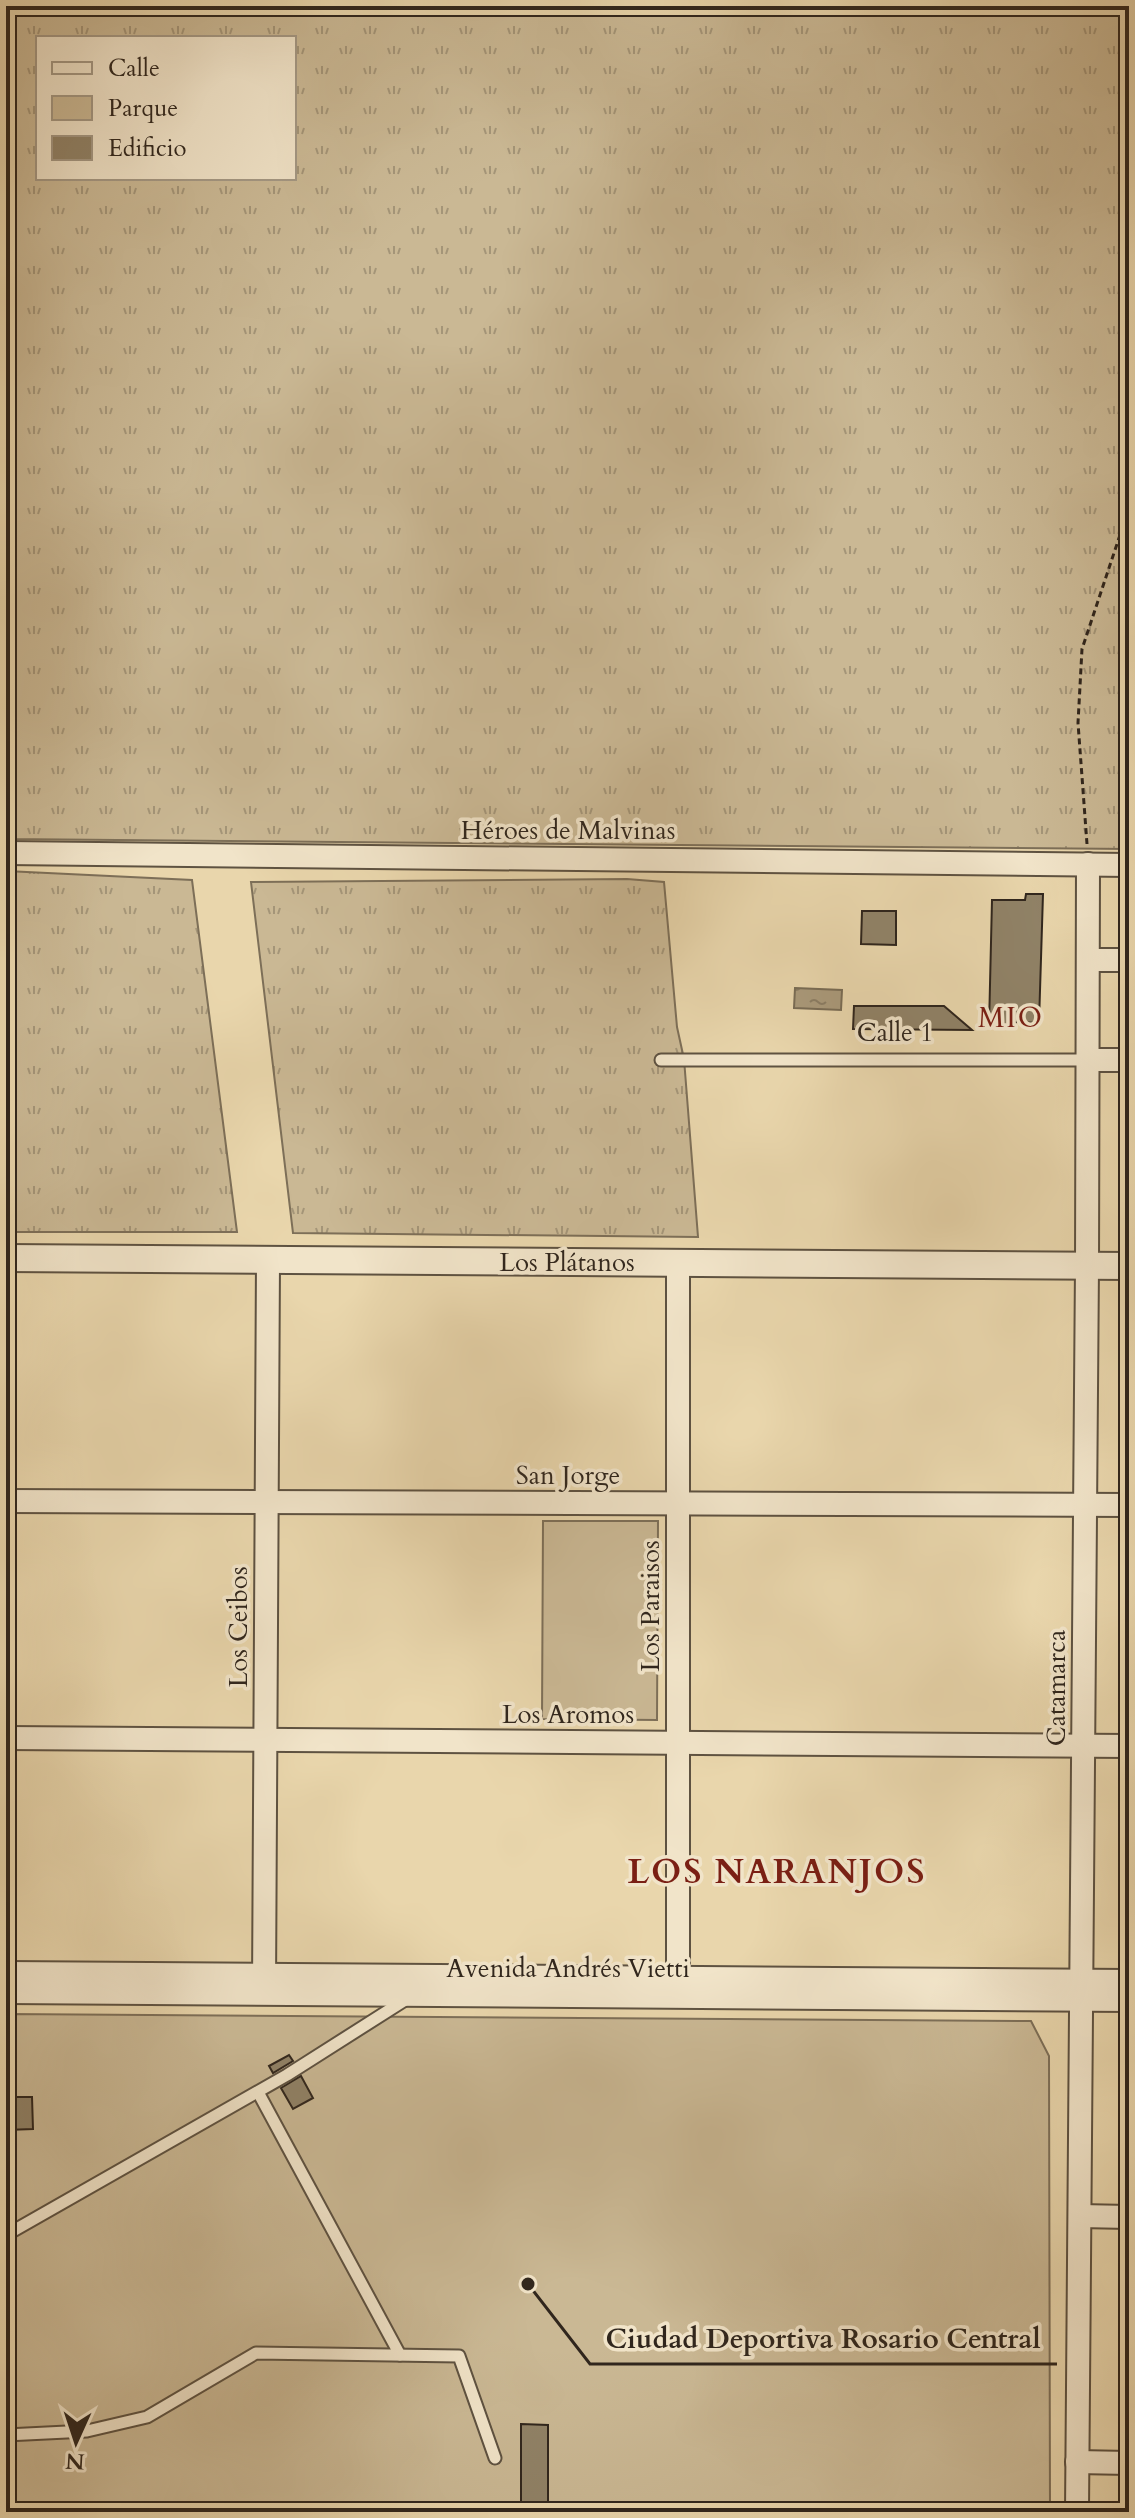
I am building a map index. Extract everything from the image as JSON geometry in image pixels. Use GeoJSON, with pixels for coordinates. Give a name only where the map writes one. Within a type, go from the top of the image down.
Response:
{"type":"FeatureCollection","features":[{"type":"Feature","properties":{"kind":"street","name":"Héroes de Malvinas"},"geometry":{"type":"LineString","coordinates":[[6,853],[1129,865]]}},
{"type":"Feature","properties":{"kind":"street","name":"Catamarca"},"geometry":{"type":"LineString","coordinates":[[1077,2512],[1088,864]]}},
{"type":"Feature","properties":{"kind":"street"},"geometry":{"type":"LineString","coordinates":[[1088,960],[1129,960]]}},
{"type":"Feature","properties":{"kind":"street","name":"Calle 1"},"geometry":{"type":"LineString","coordinates":[[1087,1060],[1129,1060]]}},
{"type":"Feature","properties":{"kind":"street","name":"Los Plátanos"},"geometry":{"type":"LineString","coordinates":[[6,1258],[1129,1266]]}},
{"type":"Feature","properties":{"kind":"street","name":"Los Ceibos"},"geometry":{"type":"LineString","coordinates":[[264,1985],[268,1260]]}},
{"type":"Feature","properties":{"kind":"street","name":"Los Paraisos"},"geometry":{"type":"LineString","coordinates":[[678,1263],[678,1987]]}},
{"type":"Feature","properties":{"kind":"street","name":"San Jorge"},"geometry":{"type":"LineString","coordinates":[[6,1501],[1129,1505]]}},
{"type":"Feature","properties":{"kind":"street","name":"Los Aromos"},"geometry":{"type":"LineString","coordinates":[[6,1738],[1129,1746]]}},
{"type":"Feature","properties":{"kind":"street","name":"Avenida Andrés Vietti"},"geometry":{"type":"LineString","coordinates":[[6,1973],[264,1985]]}},
{"type":"Feature","properties":{"kind":"street","name":"Avenida Andrés Vietti"},"geometry":{"type":"LineString","coordinates":[[6,1992],[264,1985],[1082,1990],[1129,1981]]}},
{"type":"Feature","properties":{"kind":"street","name":"Avenida Andrés Vietti"},"geometry":{"type":"LineString","coordinates":[[1082,1990],[1129,2000]]}},
{"type":"Feature","properties":{"kind":"street"},"geometry":{"type":"LineString","coordinates":[[1080,2216],[1129,2217]]}},
{"type":"Feature","properties":{"kind":"street"},"geometry":{"type":"LineString","coordinates":[[1077,2462],[1129,2463]]}},
{"type":"Feature","properties":{"kind":"lane","name":"Calle 1"},"geometry":{"type":"LineString","coordinates":[[661,1060],[1087,1060]]}},
{"type":"Feature","properties":{"kind":"lane"},"geometry":{"type":"LineString","coordinates":[[6,2235],[258,2092],[413,1986]]}},
{"type":"Feature","properties":{"kind":"lane"},"geometry":{"type":"LineString","coordinates":[[258,2092],[400,2355]]}},
{"type":"Feature","properties":{"kind":"lane"},"geometry":{"type":"LineString","coordinates":[[6,2435],[87,2431],[147,2417],[256,2353],[459,2356],[495,2458]]}},
{"type":"Feature","properties":{"kind":"path"},"geometry":{"type":"LineString","coordinates":[[1088,864],[1078,723],[1082,649],[1129,508]]}},
{"type":"Feature","properties":{"kind":"green space"},"geometry":{"type":"Polygon","coordinates":[[[6,6],[1129,6],[1129,849],[6,839],[6,6]]]}},
{"type":"Feature","properties":{"kind":"green space"},"geometry":{"type":"Polygon","coordinates":[[[6,871],[192,880],[237,1232],[6,1232],[6,871]]]}},
{"type":"Feature","properties":{"kind":"green space"},"geometry":{"type":"Polygon","coordinates":[[[627,879],[664,882],[677,1027],[684,1059],[698,1237],[293,1233],[251,882],[627,879]]]}},
{"type":"Feature","properties":{"kind":"green space"},"geometry":{"type":"Polygon","coordinates":[[[543,1521],[658,1521],[657,1720],[542,1719],[543,1521]]]}},
{"type":"Feature","properties":{"kind":"green space"},"geometry":{"type":"Polygon","coordinates":[[[6,2014],[1031,2021],[1049,2056],[1050,2512],[6,2512],[6,2014]]]}},
{"type":"Feature","properties":{"kind":"water"},"geometry":{"type":"Polygon","coordinates":[[[795,988],[842,990],[841,1010],[794,1008],[795,988]]]}},
{"type":"Feature","properties":{"kind":"building"},"geometry":{"type":"Polygon","coordinates":[[[1026,894],[1043,894],[1039,1023],[1013,1022],[1012,1027],[989,1027],[992,900],[1025,900],[1026,894]]]}},
{"type":"Feature","properties":{"kind":"building"},"geometry":{"type":"Polygon","coordinates":[[[862,911],[896,911],[896,945],[861,944],[862,911]]]}},
{"type":"Feature","properties":{"kind":"building"},"geometry":{"type":"Polygon","coordinates":[[[854,1006],[944,1006],[972,1030],[853,1029],[854,1006]]]}},
{"type":"Feature","properties":{"kind":"building"},"geometry":{"type":"Polygon","coordinates":[[[289,2055],[293,2061],[273,2073],[269,2066],[289,2055]]]}},
{"type":"Feature","properties":{"kind":"building"},"geometry":{"type":"Polygon","coordinates":[[[301,2076],[313,2098],[293,2109],[281,2088],[301,2076]]]}},
{"type":"Feature","properties":{"kind":"building"},"geometry":{"type":"Polygon","coordinates":[[[6,2097],[32,2097],[33,2129],[6,2130],[6,2097]]]}},
{"type":"Feature","properties":{"kind":"building"},"geometry":{"type":"Polygon","coordinates":[[[521,2424],[548,2425],[548,2512],[521,2512],[521,2424]]]}},
{"type":"Feature","properties":{"kind":"place","name":"Ciudad Deportiva Rosario Central"},"geometry":{"type":"Point","coordinates":[528,2284]}},
{"type":"Feature","properties":{"kind":"district","name":"MIO"},"geometry":{"type":"Point","coordinates":[1011,1018]}},
{"type":"Feature","properties":{"kind":"district","name":"LOS NARANJOS"},"geometry":{"type":"Point","coordinates":[777,1872]}}]}
